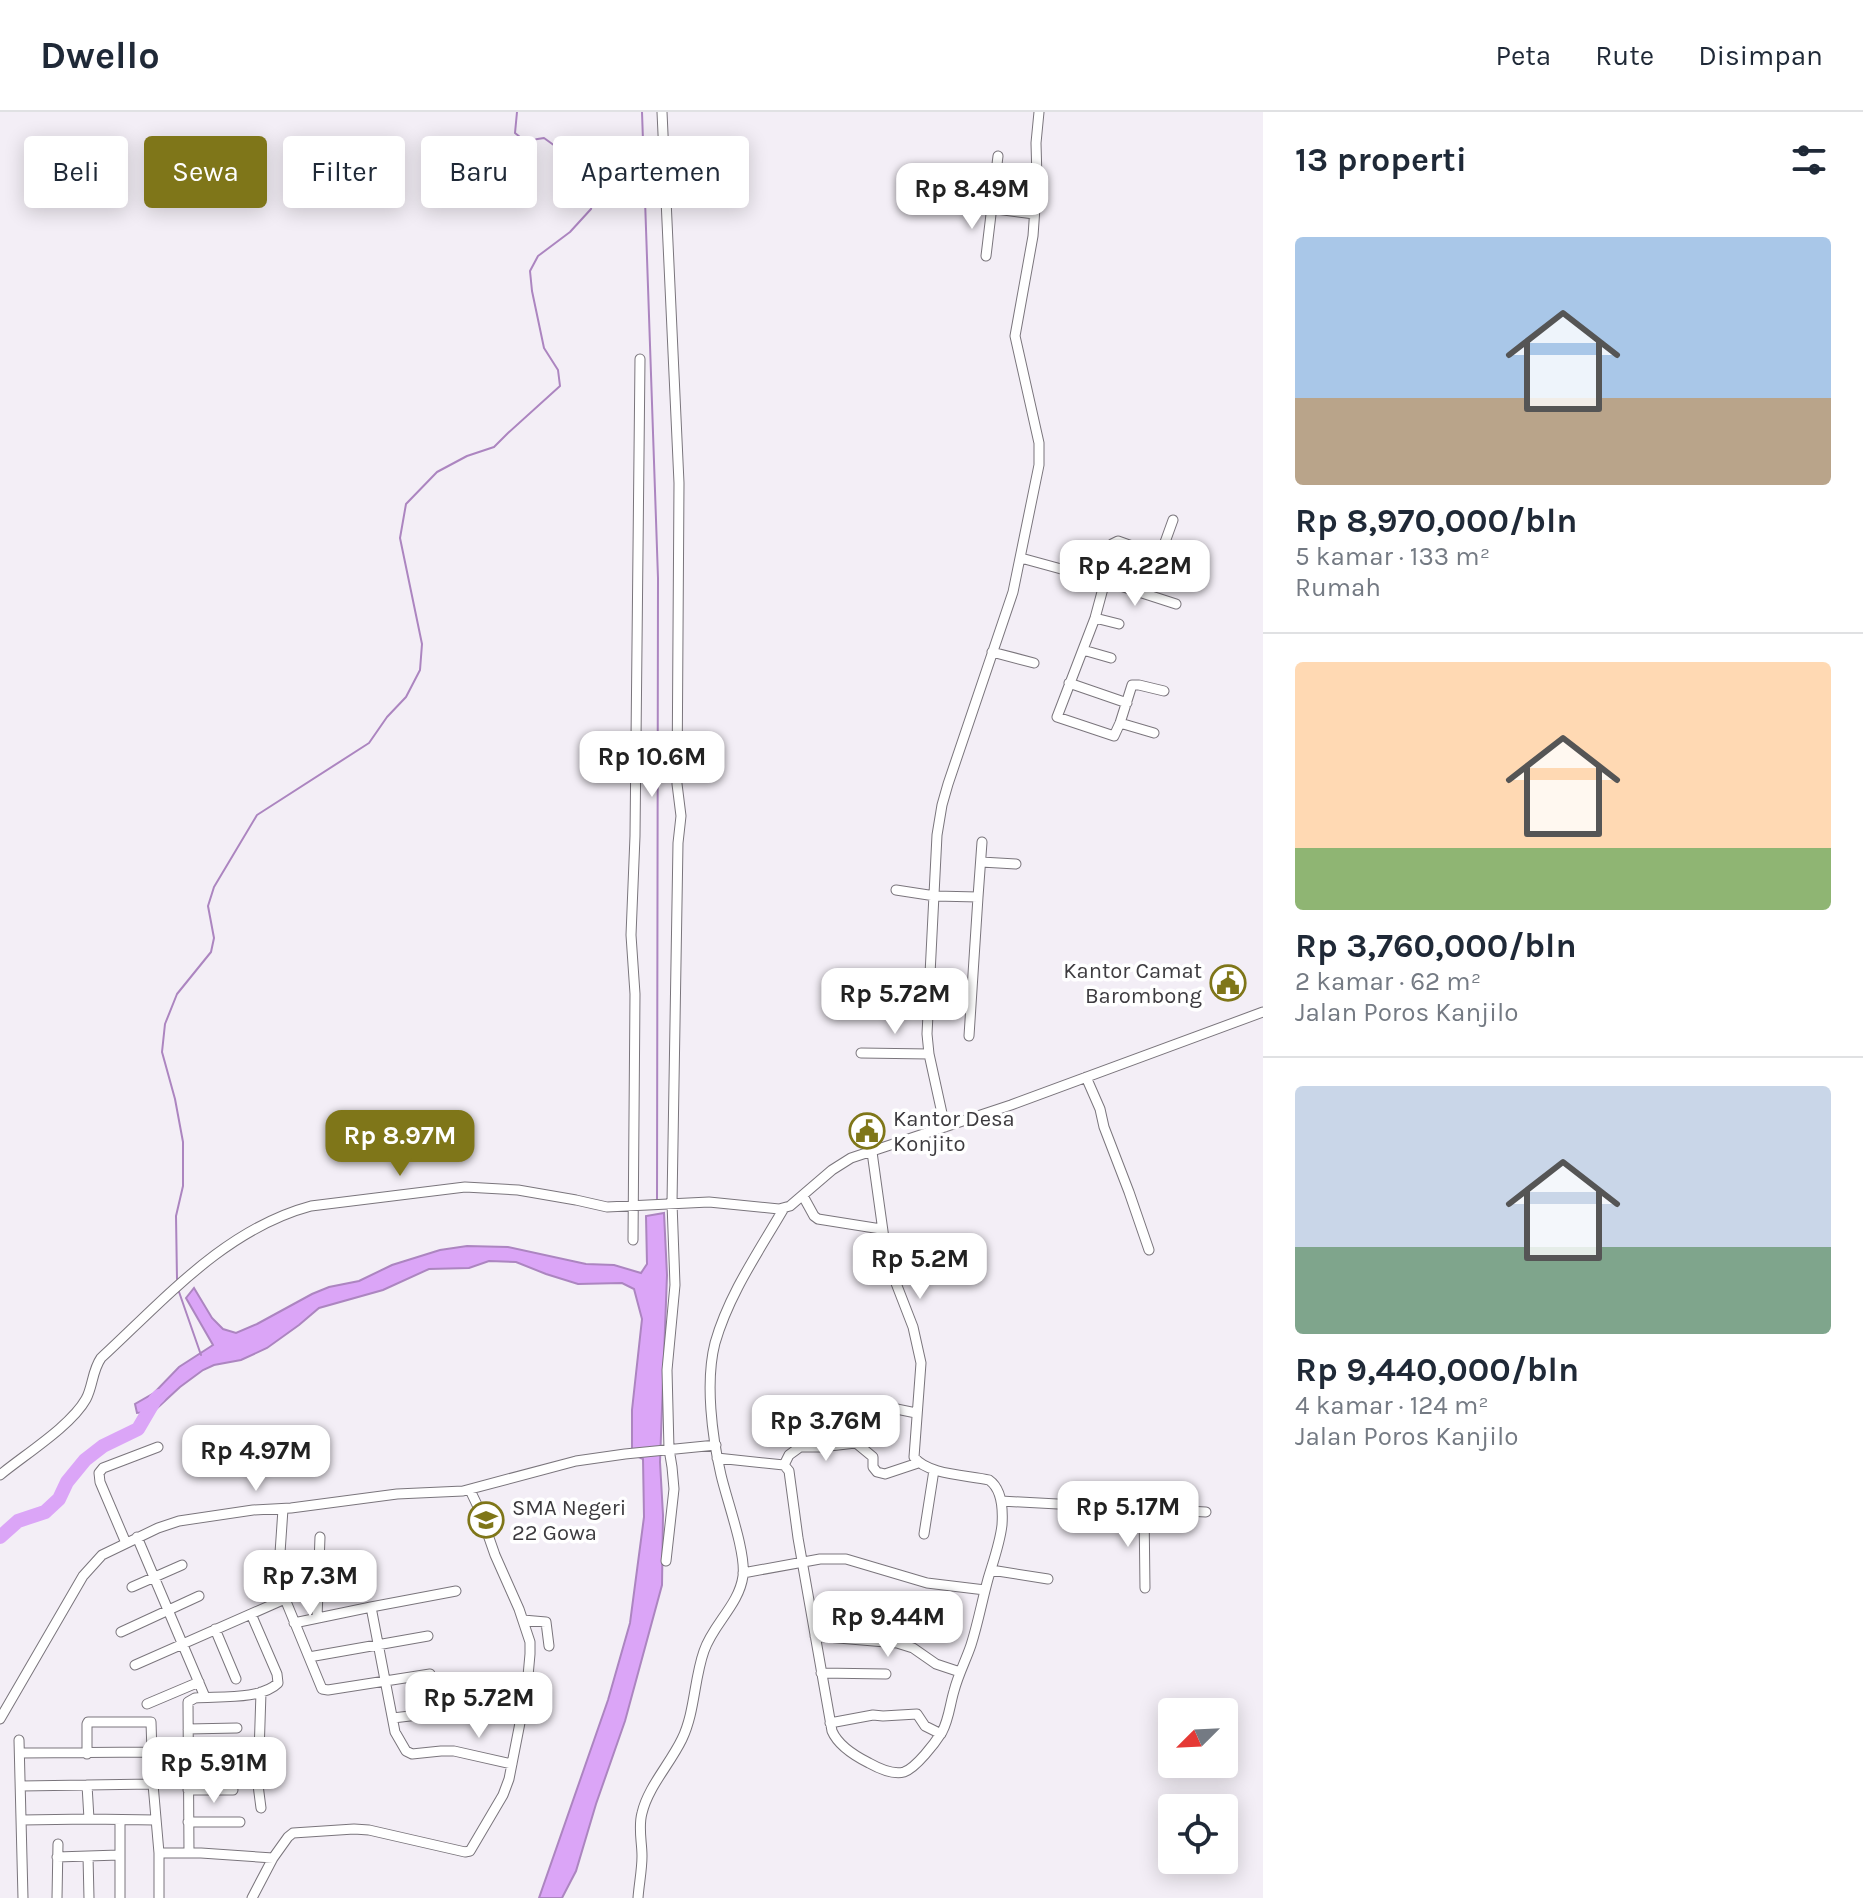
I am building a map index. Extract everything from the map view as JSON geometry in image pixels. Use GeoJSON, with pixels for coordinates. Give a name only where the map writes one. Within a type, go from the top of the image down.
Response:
{"type":"FeatureCollection","features":[{"type":"Feature","properties":{"kind":"street"},"geometry":{"type":"LineString","coordinates":[[662,112],[679,521],[677,784],[681,816],[670,1204],[675,1285],[667,1370],[666,1450],[674,1489],[666,1561]]}},
{"type":"Feature","properties":{"kind":"street"},"geometry":{"type":"LineString","coordinates":[[945,1127],[929,1054],[927,1016],[937,835],[942,805],[1013,592],[1040,458],[1015,336],[1034,214],[1039,112]]}},
{"type":"Feature","properties":{"kind":"street"},"geometry":{"type":"LineString","coordinates":[[986,256],[998,156]]}},
{"type":"Feature","properties":{"kind":"street"},"geometry":{"type":"LineString","coordinates":[[974,206],[1034,214]]}},
{"type":"Feature","properties":{"kind":"street"},"geometry":{"type":"LineString","coordinates":[[633,1240],[635,994],[631,935],[635,836],[640,359]]}},
{"type":"Feature","properties":{"kind":"street"},"geometry":{"type":"LineString","coordinates":[[1148,594],[1173,520]]}},
{"type":"Feature","properties":{"kind":"street"},"geometry":{"type":"LineString","coordinates":[[1164,691],[1133,685],[1113,736],[1059,719],[1057,715],[1095,618],[1112,544],[1115,541],[1190,565]]}},
{"type":"Feature","properties":{"kind":"street"},"geometry":{"type":"LineString","coordinates":[[1021,558],[1176,604]]}},
{"type":"Feature","properties":{"kind":"street"},"geometry":{"type":"LineString","coordinates":[[1095,618],[1119,624]]}},
{"type":"Feature","properties":{"kind":"street"},"geometry":{"type":"LineString","coordinates":[[1083,650],[1111,658]]}},
{"type":"Feature","properties":{"kind":"street"},"geometry":{"type":"LineString","coordinates":[[992,652],[1034,663]]}},
{"type":"Feature","properties":{"kind":"street"},"geometry":{"type":"LineString","coordinates":[[1069,683],[1127,703]]}},
{"type":"Feature","properties":{"kind":"street"},"geometry":{"type":"LineString","coordinates":[[1120,723],[1154,733]]}},
{"type":"Feature","properties":{"kind":"street"},"geometry":{"type":"LineString","coordinates":[[969,1036],[982,842]]}},
{"type":"Feature","properties":{"kind":"street"},"geometry":{"type":"LineString","coordinates":[[981,862],[1016,864]]}},
{"type":"Feature","properties":{"kind":"street"},"geometry":{"type":"LineString","coordinates":[[896,890],[935,896],[978,897]]}},
{"type":"Feature","properties":{"kind":"street"},"geometry":{"type":"LineString","coordinates":[[638,1898],[641,1816],[650,1792],[683,1737],[704,1651],[710,1636],[731,1606],[743,1573],[717,1458],[710,1387],[715,1342],[735,1293],[784,1208],[851,1158],[1263,1012]]}},
{"type":"Feature","properties":{"kind":"street"},"geometry":{"type":"LineString","coordinates":[[861,1053],[929,1054]]}},
{"type":"Feature","properties":{"kind":"street"},"geometry":{"type":"LineString","coordinates":[[1086,1077],[1149,1250]]}},
{"type":"Feature","properties":{"kind":"street"},"geometry":{"type":"LineString","coordinates":[[717,1458],[784,1465],[789,1471],[821,1673],[835,1739],[876,1767],[895,1772],[907,1770],[941,1734],[971,1644],[1001,1532],[1001,1501],[994,1483],[989,1480],[934,1470],[918,1463],[914,1457],[920,1353],[887,1260],[872,1152]]}},
{"type":"Feature","properties":{"kind":"street"},"geometry":{"type":"LineString","coordinates":[[0,1475],[77,1411],[87,1398],[93,1373],[101,1358],[172,1292],[220,1251],[284,1215],[311,1206],[465,1187],[518,1190],[607,1207],[709,1202],[784,1208]]}},
{"type":"Feature","properties":{"kind":"street"},"geometry":{"type":"LineString","coordinates":[[803,1196],[815,1218],[881,1229]]}},
{"type":"Feature","properties":{"kind":"street"},"geometry":{"type":"LineString","coordinates":[[887,1260],[917,1259],[927,1254],[950,1259]]}},
{"type":"Feature","properties":{"kind":"street"},"geometry":{"type":"LineString","coordinates":[[856,1443],[864,1405]]}},
{"type":"Feature","properties":{"kind":"street"},"geometry":{"type":"LineString","coordinates":[[784,1465],[789,1455],[800,1447],[856,1443],[876,1437],[887,1407],[916,1413]]}},
{"type":"Feature","properties":{"kind":"street"},"geometry":{"type":"LineString","coordinates":[[856,1443],[873,1457],[873,1467],[877,1472],[885,1474],[918,1463]]}},
{"type":"Feature","properties":{"kind":"street"},"geometry":{"type":"LineString","coordinates":[[0,1719],[83,1576],[102,1555],[137,1537],[179,1521],[382,1495],[470,1490],[576,1461],[716,1445]]}},
{"type":"Feature","properties":{"kind":"street"},"geometry":{"type":"LineString","coordinates":[[126,1543],[99,1473],[103,1468],[158,1447]]}},
{"type":"Feature","properties":{"kind":"street"},"geometry":{"type":"LineString","coordinates":[[924,1534],[934,1470]]}},
{"type":"Feature","properties":{"kind":"street"},"geometry":{"type":"LineString","coordinates":[[252,1898],[273,1858],[293,1833],[369,1830],[468,1852],[503,1795],[527,1687],[530,1642],[470,1490]]}},
{"type":"Feature","properties":{"kind":"street"},"geometry":{"type":"LineString","coordinates":[[1001,1501],[1206,1512]]}},
{"type":"Feature","properties":{"kind":"street"},"geometry":{"type":"LineString","coordinates":[[283,1509],[279,1568],[285,1599],[323,1690],[430,1674]]}},
{"type":"Feature","properties":{"kind":"street"},"geometry":{"type":"LineString","coordinates":[[1144,1509],[1145,1588]]}},
{"type":"Feature","properties":{"kind":"street"},"geometry":{"type":"LineString","coordinates":[[137,1537],[205,1697]]}},
{"type":"Feature","properties":{"kind":"street"},"geometry":{"type":"LineString","coordinates":[[317,1618],[320,1537]]}},
{"type":"Feature","properties":{"kind":"street"},"geometry":{"type":"LineString","coordinates":[[743,1573],[820,1559],[846,1559],[927,1583],[985,1590]]}},
{"type":"Feature","properties":{"kind":"street"},"geometry":{"type":"LineString","coordinates":[[132,1587],[182,1565]]}},
{"type":"Feature","properties":{"kind":"street"},"geometry":{"type":"LineString","coordinates":[[991,1570],[1048,1579]]}},
{"type":"Feature","properties":{"kind":"street"},"geometry":{"type":"LineString","coordinates":[[294,1623],[456,1591]]}},
{"type":"Feature","properties":{"kind":"street"},"geometry":{"type":"LineString","coordinates":[[121,1632],[199,1596]]}},
{"type":"Feature","properties":{"kind":"street"},"geometry":{"type":"LineString","coordinates":[[135,1665],[285,1599]]}},
{"type":"Feature","properties":{"kind":"street"},"geometry":{"type":"LineString","coordinates":[[371,1607],[395,1732],[409,1754],[454,1751],[512,1764]]}},
{"type":"Feature","properties":{"kind":"street"},"geometry":{"type":"LineString","coordinates":[[189,1853],[187,1705],[190,1700],[261,1692],[276,1685],[278,1677],[251,1614]]}},
{"type":"Feature","properties":{"kind":"street"},"geometry":{"type":"LineString","coordinates":[[523,1620],[546,1622],[549,1646]]}},
{"type":"Feature","properties":{"kind":"street"},"geometry":{"type":"LineString","coordinates":[[215,1629],[236,1679]]}},
{"type":"Feature","properties":{"kind":"street"},"geometry":{"type":"LineString","coordinates":[[309,1657],[428,1636]]}},
{"type":"Feature","properties":{"kind":"street"},"geometry":{"type":"LineString","coordinates":[[815,1636],[897,1643],[913,1648],[936,1664],[960,1672]]}},
{"type":"Feature","properties":{"kind":"street"},"geometry":{"type":"LineString","coordinates":[[821,1673],[886,1674]]}},
{"type":"Feature","properties":{"kind":"street"},"geometry":{"type":"LineString","coordinates":[[147,1704],[199,1682]]}},
{"type":"Feature","properties":{"kind":"street"},"geometry":{"type":"LineString","coordinates":[[261,1692],[258,1785],[261,1808]]}},
{"type":"Feature","properties":{"kind":"street"},"geometry":{"type":"LineString","coordinates":[[393,1718],[435,1713]]}},
{"type":"Feature","properties":{"kind":"street"},"geometry":{"type":"LineString","coordinates":[[830,1723],[873,1715],[917,1714],[925,1726],[941,1734]]}},
{"type":"Feature","properties":{"kind":"street"},"geometry":{"type":"LineString","coordinates":[[87,1754],[87,1724],[90,1721],[149,1721],[152,1725],[159,1898]]}},
{"type":"Feature","properties":{"kind":"street"},"geometry":{"type":"LineString","coordinates":[[188,1729],[237,1728]]}},
{"type":"Feature","properties":{"kind":"street"},"geometry":{"type":"LineString","coordinates":[[19,1740],[23,1898]]}},
{"type":"Feature","properties":{"kind":"street"},"geometry":{"type":"LineString","coordinates":[[20,1753],[153,1752]]}},
{"type":"Feature","properties":{"kind":"street"},"geometry":{"type":"LineString","coordinates":[[188,1759],[231,1760]]}},
{"type":"Feature","properties":{"kind":"street"},"geometry":{"type":"LineString","coordinates":[[21,1786],[153,1784]]}},
{"type":"Feature","properties":{"kind":"street"},"geometry":{"type":"LineString","coordinates":[[87,1785],[89,1819]]}},
{"type":"Feature","properties":{"kind":"street"},"geometry":{"type":"LineString","coordinates":[[188,1790],[233,1790]]}},
{"type":"Feature","properties":{"kind":"street"},"geometry":{"type":"LineString","coordinates":[[22,1820],[155,1820]]}},
{"type":"Feature","properties":{"kind":"street"},"geometry":{"type":"LineString","coordinates":[[120,1820],[120,1898]]}},
{"type":"Feature","properties":{"kind":"street"},"geometry":{"type":"LineString","coordinates":[[188,1822],[240,1822]]}},
{"type":"Feature","properties":{"kind":"street"},"geometry":{"type":"LineString","coordinates":[[57,1898],[58,1844]]}},
{"type":"Feature","properties":{"kind":"street"},"geometry":{"type":"LineString","coordinates":[[159,1853],[273,1858]]}},
{"type":"Feature","properties":{"kind":"street"},"geometry":{"type":"LineString","coordinates":[[57,1857],[119,1855]]}},
{"type":"Feature","properties":{"kind":"street"},"geometry":{"type":"LineString","coordinates":[[88,1856],[89,1898]]}},
{"type":"Feature","properties":{"kind":"shaded area"},"geometry":{"type":"Polygon","coordinates":[[[664,1213],[667,1275],[660,1462],[662,1585],[625,1721],[576,1871],[562,1898],[539,1898],[608,1700],[630,1623],[644,1517],[643,1459],[632,1454],[632,1410],[642,1319],[634,1289],[622,1283],[578,1284],[516,1262],[489,1261],[469,1268],[429,1269],[383,1290],[319,1308],[267,1348],[241,1360],[203,1370],[154,1411],[137,1413],[135,1404],[154,1393],[179,1367],[213,1345],[186,1298],[194,1288],[212,1318],[223,1329],[236,1333],[329,1287],[359,1281],[392,1265],[440,1250],[467,1246],[508,1247],[586,1264],[614,1265],[641,1273],[647,1264],[646,1216],[664,1213]]]}},
{"type":"Feature","properties":{"kind":"waterway"},"geometry":{"type":"LineString","coordinates":[[177,1279],[176,1216],[183,1186],[183,1142],[162,1052],[165,1024],[177,994],[211,952],[214,938],[208,906],[214,887],[257,815],[369,743],[406,697],[420,670],[422,644],[400,538],[406,504],[437,472],[467,456],[494,447],[560,386],[558,370],[544,348],[530,271],[538,256],[570,232],[591,209],[595,189],[573,159],[544,138],[525,141],[515,133],[517,112]]}},
{"type":"Feature","properties":{"kind":"waterway"},"geometry":{"type":"LineString","coordinates":[[642,112],[658,578],[657,1203]]}},
{"type":"Feature","properties":{"kind":"waterway"},"geometry":{"type":"LineString","coordinates":[[178,1289],[201,1355]]}},
{"type":"Feature","properties":{"kind":"waterway"},"geometry":{"type":"LineString","coordinates":[[0,1537],[18,1521],[45,1512],[59,1499],[67,1482],[85,1460],[103,1446],[138,1429],[159,1396]]}},
{"type":"Feature","properties":{"kind":"place","name":"Kantor Camat Barombong"},"geometry":{"type":"Point","coordinates":[1228,983]}},
{"type":"Feature","properties":{"kind":"place","name":"Kantor Desa Konjito"},"geometry":{"type":"Point","coordinates":[867,1131]}},
{"type":"Feature","properties":{"kind":"place","name":"SMA Negeri 22 Gowa"},"geometry":{"type":"Point","coordinates":[486,1520]}}]}
